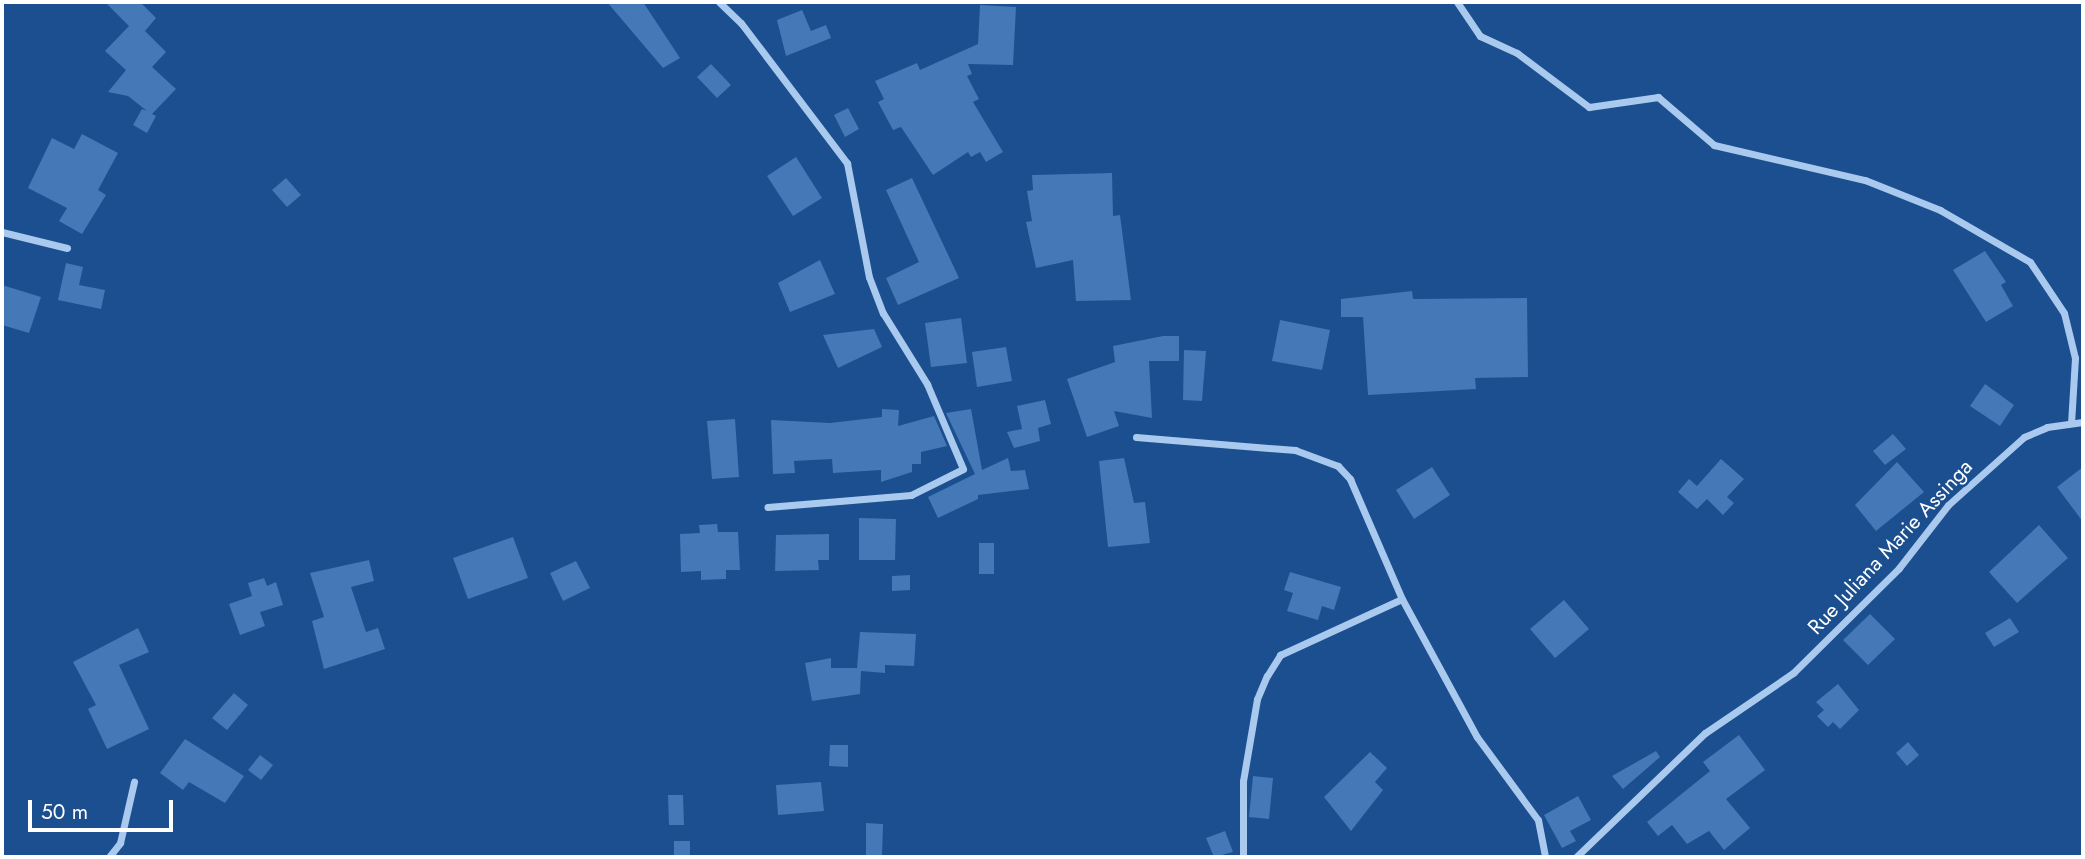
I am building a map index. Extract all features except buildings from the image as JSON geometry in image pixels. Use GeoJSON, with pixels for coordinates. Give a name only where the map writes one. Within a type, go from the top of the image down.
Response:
{"type":"FeatureCollection","features":[{"type":"Feature","properties":{"kind":"street"},"geometry":{"type":"LineString","coordinates":[[719,2],[741,23],[847,163],[869,277],[883,313],[927,384],[964,469],[911,495],[766,507]]}},
{"type":"Feature","properties":{"kind":"street"},"geometry":{"type":"LineString","coordinates":[[1457,2],[1480,36],[1517,53],[1589,107],[1658,97],[1714,145],[1865,180],[1940,210],[2030,262],[2064,313],[2075,358],[2071,423]]}},
{"type":"Feature","properties":{"kind":"street"},"geometry":{"type":"LineString","coordinates":[[2,232],[67,248]]}},
{"type":"Feature","properties":{"kind":"street","name":"Rue Juliana Marie Assinga"},"geometry":{"type":"LineString","coordinates":[[1576,857],[1705,733],[1793,673],[1899,568],[1948,505],[2024,437],[2083,422]]}},
{"type":"Feature","properties":{"kind":"street"},"geometry":{"type":"LineString","coordinates":[[1136,438],[1295,450],[1338,466],[1350,479],[1402,599],[1477,737],[1538,820],[1545,857]]}},
{"type":"Feature","properties":{"kind":"street"},"geometry":{"type":"LineString","coordinates":[[1243,857],[1242,803],[1248,741],[1257,699],[1280,654],[1402,599]]}},
{"type":"Feature","properties":{"kind":"street"},"geometry":{"type":"LineString","coordinates":[[109,857],[120,843],[134,782]]}}]}
